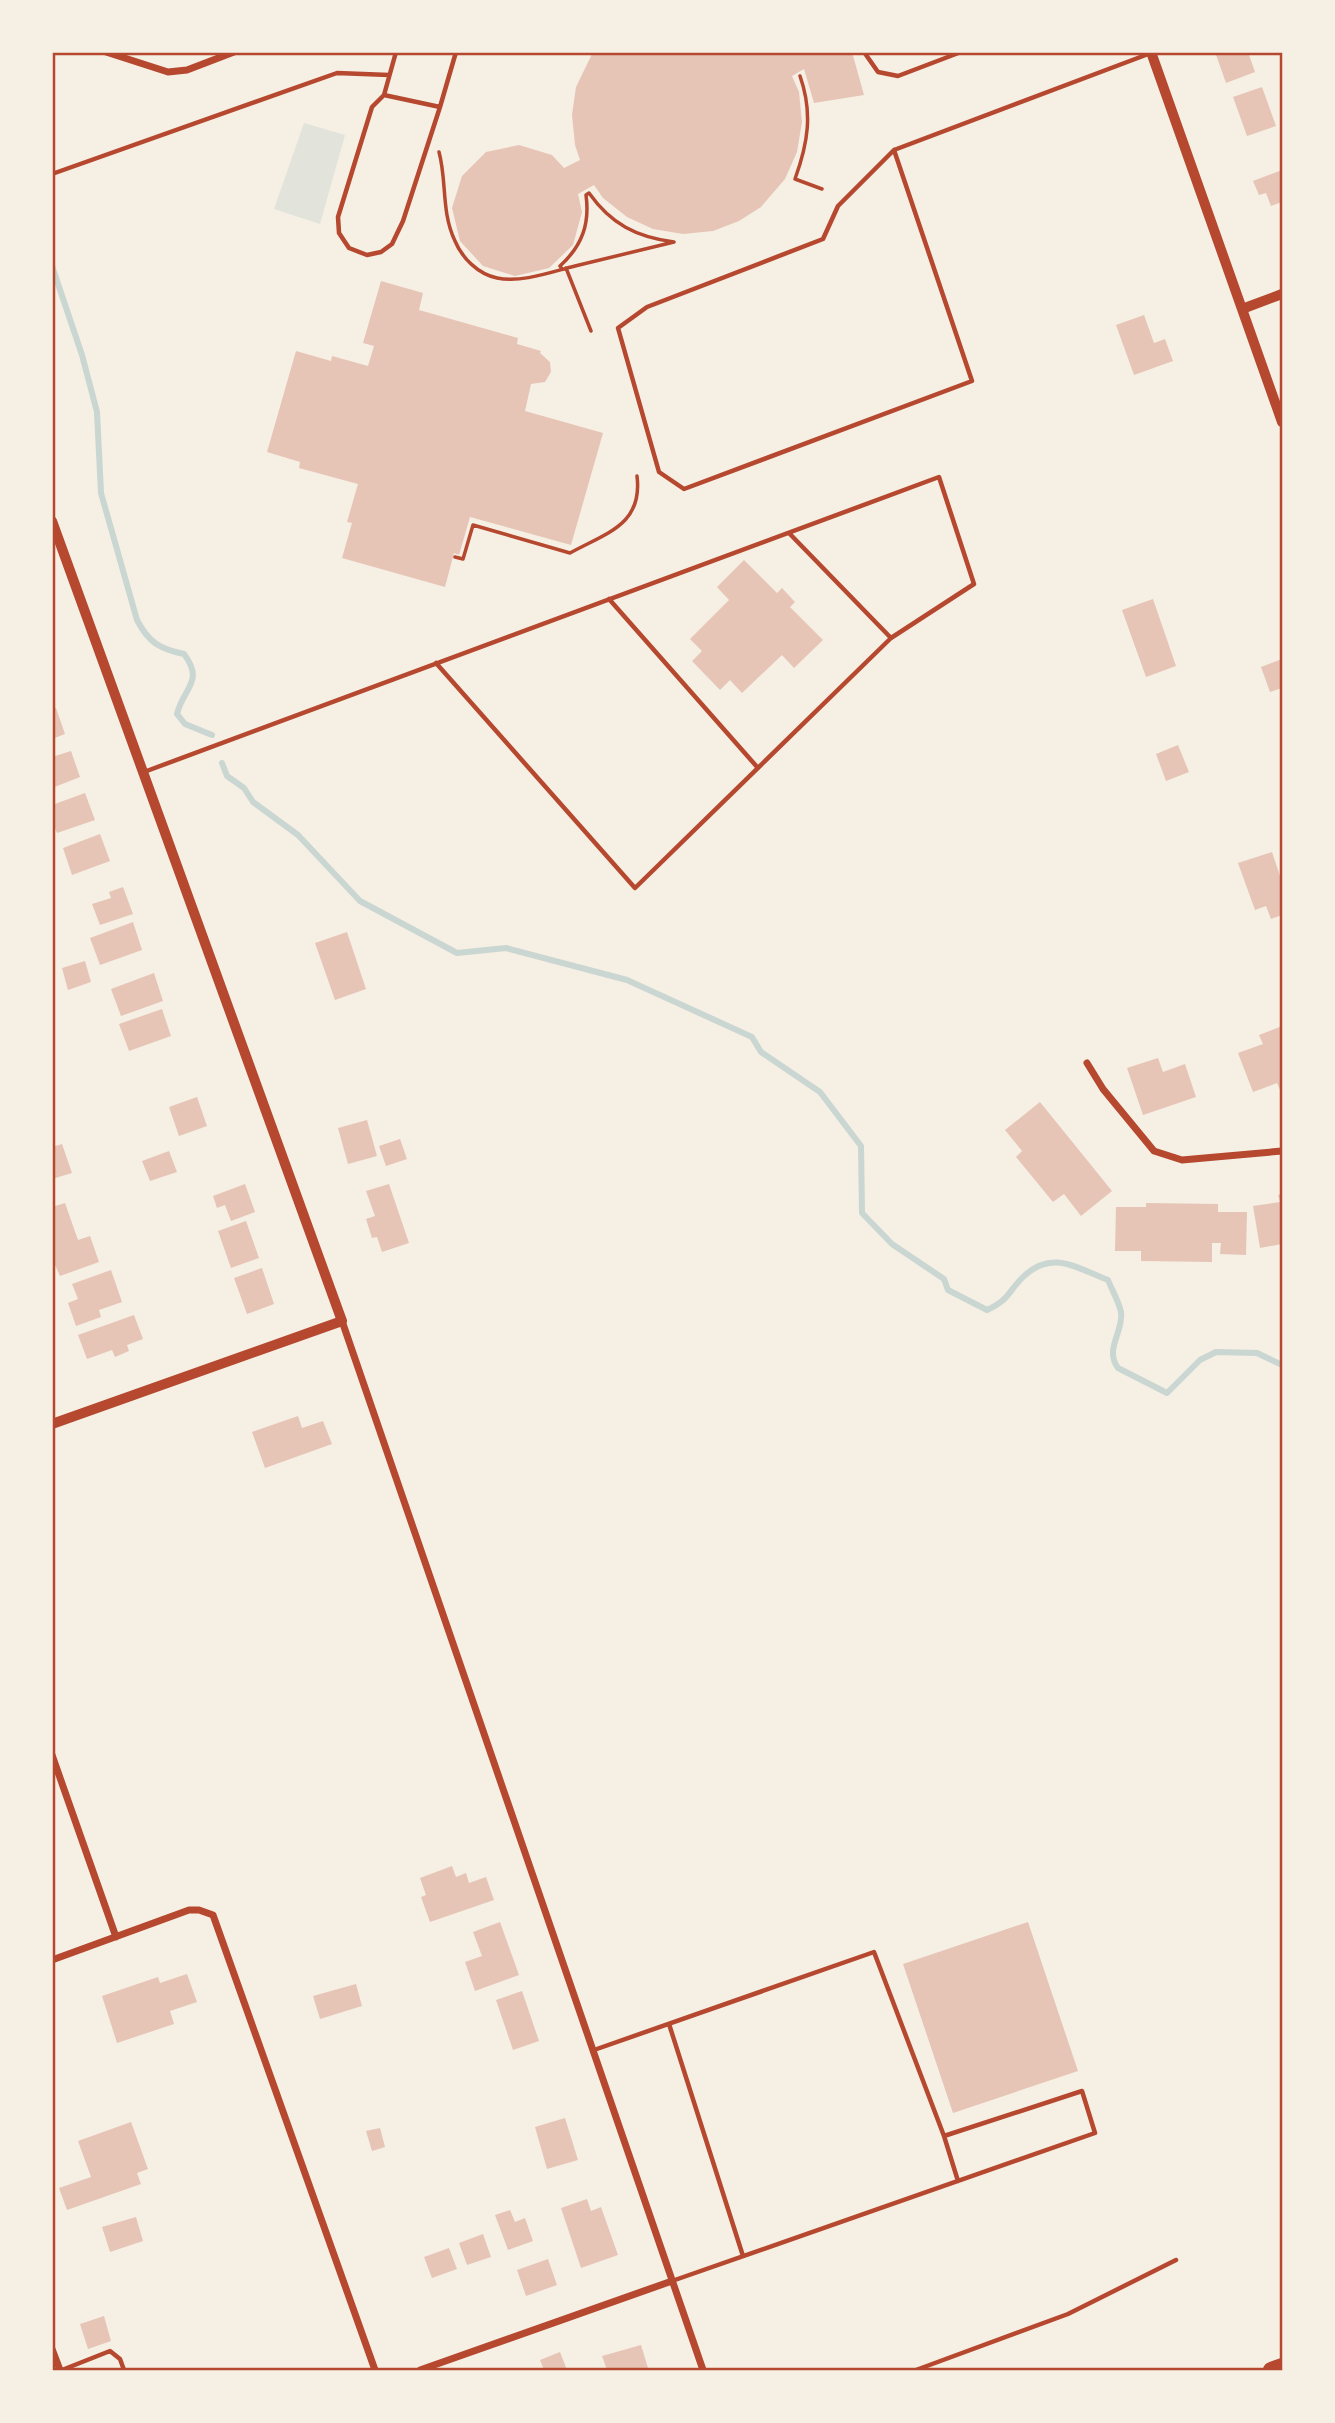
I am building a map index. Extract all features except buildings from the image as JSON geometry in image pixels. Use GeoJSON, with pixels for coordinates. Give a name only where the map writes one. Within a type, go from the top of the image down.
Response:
{"type":"FeatureCollection","features":[{"type":"Feature","properties":{"kind":"highway"},"geometry":{"type":"LineString","coordinates":[[1271,2371],[1283,2366]]}},
{"type":"Feature","properties":{"kind":"street"},"geometry":{"type":"LineString","coordinates":[[106,52],[167,72],[187,70],[234,52]]}},
{"type":"Feature","properties":{"kind":"street"},"geometry":{"type":"LineString","coordinates":[[1151,53],[1283,422]]}},
{"type":"Feature","properties":{"kind":"street"},"geometry":{"type":"LineString","coordinates":[[1242,309],[1283,294]]}},
{"type":"Feature","properties":{"kind":"street"},"geometry":{"type":"LineString","coordinates":[[52,521],[342,1321],[703,2371]]}},
{"type":"Feature","properties":{"kind":"street"},"geometry":{"type":"LineString","coordinates":[[1087,1063],[1103,1089],[1154,1151],[1182,1160],[1283,1150]]}},
{"type":"Feature","properties":{"kind":"street"},"geometry":{"type":"LineString","coordinates":[[53,1422],[342,1321]]}},
{"type":"Feature","properties":{"kind":"street"},"geometry":{"type":"LineString","coordinates":[[52,1755],[116,1937]]}},
{"type":"Feature","properties":{"kind":"street"},"geometry":{"type":"LineString","coordinates":[[52,1960],[189,1910],[200,1910],[213,1915],[375,2371]]}},
{"type":"Feature","properties":{"kind":"street"},"geometry":{"type":"LineString","coordinates":[[420,2371],[672,2281]]}},
{"type":"Feature","properties":{"kind":"street"},"geometry":{"type":"LineString","coordinates":[[52,2349],[61,2371]]}},
{"type":"Feature","properties":{"kind":"lane"},"geometry":{"type":"LineString","coordinates":[[396,52],[384,95],[372,107],[338,217],[338,233],[349,248],[367,255],[381,252],[392,244],[403,221],[456,52]]}},
{"type":"Feature","properties":{"kind":"lane"},"geometry":{"type":"LineString","coordinates":[[864,52],[878,72],[898,76],[961,52]]}},
{"type":"Feature","properties":{"kind":"lane"},"geometry":{"type":"LineString","coordinates":[[894,150],[972,381],[684,489],[659,472],[618,328],[647,307],[823,239],[838,206],[894,150],[1151,53]]}},
{"type":"Feature","properties":{"kind":"lane"},"geometry":{"type":"LineString","coordinates":[[52,174],[337,73],[389,75]]}},
{"type":"Feature","properties":{"kind":"lane"},"geometry":{"type":"LineString","coordinates":[[384,95],[440,107]]}},
{"type":"Feature","properties":{"kind":"lane"},"geometry":{"type":"LineString","coordinates":[[143,772],[436,663],[939,477],[974,584],[891,638],[635,888],[436,663]]}},
{"type":"Feature","properties":{"kind":"lane"},"geometry":{"type":"LineString","coordinates":[[789,533],[891,638]]}},
{"type":"Feature","properties":{"kind":"lane"},"geometry":{"type":"LineString","coordinates":[[609,599],[758,768]]}},
{"type":"Feature","properties":{"kind":"lane"},"geometry":{"type":"LineString","coordinates":[[594,2050],[874,1952],[958,2181]]}},
{"type":"Feature","properties":{"kind":"lane"},"geometry":{"type":"LineString","coordinates":[[669,2024],[743,2256]]}},
{"type":"Feature","properties":{"kind":"lane"},"geometry":{"type":"LineString","coordinates":[[672,2281],[1095,2133],[1082,2091],[943,2136]]}},
{"type":"Feature","properties":{"kind":"lane"},"geometry":{"type":"LineString","coordinates":[[916,2371],[1068,2314],[1176,2260]]}},
{"type":"Feature","properties":{"kind":"lane"},"geometry":{"type":"LineString","coordinates":[[61,2371],[110,2351],[120,2359],[124,2371]]}},
{"type":"Feature","properties":{"kind":"path"},"geometry":{"type":"LineString","coordinates":[[800,76],[805,89],[808,131],[806,148],[795,179],[822,189]]}},
{"type":"Feature","properties":{"kind":"path"},"geometry":{"type":"LineString","coordinates":[[439,152],[448,221],[459,250],[470,264],[495,278],[512,280],[564,269],[674,242],[651,239],[626,228],[604,213],[589,193],[586,195],[587,222],[583,237],[575,251],[560,266],[564,269],[591,331]]}},
{"type":"Feature","properties":{"kind":"path"},"geometry":{"type":"LineString","coordinates":[[455,557],[463,559],[473,525],[570,552],[620,525],[631,515],[639,492],[637,476]]}},
{"type":"Feature","properties":{"kind":"shaded area"},"geometry":{"type":"Polygon","coordinates":[[[304,123],[345,135],[320,224],[274,209],[304,123]]]}},
{"type":"Feature","properties":{"kind":"waterway"},"geometry":{"type":"LineString","coordinates":[[52,266],[82,355],[97,412],[101,493],[137,620],[156,644],[184,654],[190,664],[193,678],[177,714],[185,724],[212,735]]}},
{"type":"Feature","properties":{"kind":"waterway"},"geometry":{"type":"LineString","coordinates":[[222,763],[227,776],[244,788],[253,802],[298,835],[360,901],[457,953],[506,948],[627,980],[752,1037],[761,1052],[820,1092],[861,1146],[862,1213],[892,1244],[944,1279],[948,1290],[987,1310],[1004,1299],[1023,1277],[1044,1264],[1054,1262],[1075,1266],[1108,1280],[1121,1312],[1114,1361],[1118,1368],[1167,1393],[1200,1360],[1216,1352],[1257,1353],[1282,1365]]}}]}
